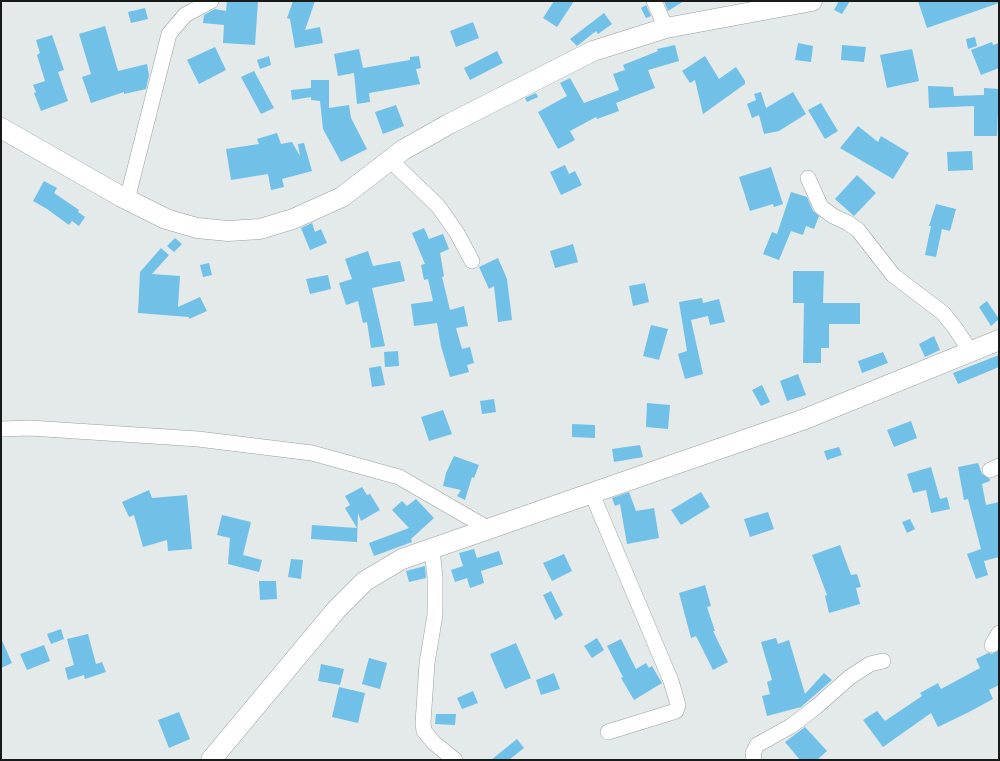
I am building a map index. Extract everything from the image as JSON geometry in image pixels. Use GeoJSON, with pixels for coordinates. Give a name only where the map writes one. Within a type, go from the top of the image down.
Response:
{"type":"FeatureCollection","features":[{"type":"Feature","properties":{"kind":"main road"},"geometry":{"type":"LineString","coordinates":[[1,128],[127,200],[166,219],[197,228],[228,230],[260,229],[292,219],[342,197],[404,150],[449,124],[593,50],[666,28],[812,1]]}},
{"type":"Feature","properties":{"kind":"main road"},"geometry":{"type":"LineString","coordinates":[[211,760],[336,610],[365,581],[402,559],[805,419],[999,340]]}},
{"type":"Feature","properties":{"kind":"street"},"geometry":{"type":"LineString","coordinates":[[127,200],[170,34],[186,15],[211,1]]}},
{"type":"Feature","properties":{"kind":"street"},"geometry":{"type":"LineString","coordinates":[[654,1],[666,28]]}},
{"type":"Feature","properties":{"kind":"street"},"geometry":{"type":"LineString","coordinates":[[390,160],[438,206],[457,233],[472,261]]}},
{"type":"Feature","properties":{"kind":"street"},"geometry":{"type":"LineString","coordinates":[[808,178],[821,207],[833,216],[848,222],[858,230],[893,275],[942,313],[955,328],[971,352]]}},
{"type":"Feature","properties":{"kind":"street"},"geometry":{"type":"LineString","coordinates":[[1,429],[30,428],[198,439],[312,453],[399,477],[489,529]]}},
{"type":"Feature","properties":{"kind":"street"},"geometry":{"type":"LineString","coordinates":[[592,494],[671,681],[678,705],[676,711],[672,713],[608,732]]}},
{"type":"Feature","properties":{"kind":"street"},"geometry":{"type":"LineString","coordinates":[[432,549],[434,615],[426,663],[423,723],[424,731],[434,743],[455,760]]}},
{"type":"Feature","properties":{"kind":"street"},"geometry":{"type":"LineString","coordinates":[[754,760],[753,753],[757,745],[791,726],[816,707],[850,677],[870,664],[883,661]]}},
{"type":"Feature","properties":{"kind":"building"},"geometry":{"type":"Polygon","coordinates":[[[227,1],[258,1],[255,45],[223,43],[224,25],[203,23],[204,15],[215,9],[226,11],[227,1]]]}},
{"type":"Feature","properties":{"kind":"building"},"geometry":{"type":"Polygon","coordinates":[[[293,1],[315,1],[305,30],[320,27],[323,43],[295,48],[290,19],[287,18],[293,1]]]}},
{"type":"Feature","properties":{"kind":"building"},"geometry":{"type":"Polygon","coordinates":[[[554,1],[574,1],[557,27],[543,18],[554,1]]]}},
{"type":"Feature","properties":{"kind":"building"},"geometry":{"type":"Polygon","coordinates":[[[664,1],[684,1],[668,11],[664,1]]]}},
{"type":"Feature","properties":{"kind":"building"},"geometry":{"type":"Polygon","coordinates":[[[839,1],[850,1],[842,14],[834,10],[839,1]]]}},
{"type":"Feature","properties":{"kind":"building"},"geometry":{"type":"Polygon","coordinates":[[[918,1],[999,1],[999,3],[927,28],[918,1]]]}},
{"type":"Feature","properties":{"kind":"building"},"geometry":{"type":"Polygon","coordinates":[[[646,5],[651,16],[646,18],[641,8],[646,5]]]}},
{"type":"Feature","properties":{"kind":"building"},"geometry":{"type":"Polygon","coordinates":[[[145,8],[148,19],[131,23],[128,12],[145,8]]]}},
{"type":"Feature","properties":{"kind":"building"},"geometry":{"type":"Polygon","coordinates":[[[604,13],[612,24],[598,34],[596,31],[577,46],[570,39],[604,13]]]}},
{"type":"Feature","properties":{"kind":"building"},"geometry":{"type":"Polygon","coordinates":[[[473,22],[479,38],[456,47],[450,31],[473,22]]]}},
{"type":"Feature","properties":{"kind":"building"},"geometry":{"type":"Polygon","coordinates":[[[105,26],[118,71],[147,64],[149,75],[146,89],[124,94],[124,92],[91,103],[82,77],[91,74],[79,34],[105,26]]]}},
{"type":"Feature","properties":{"kind":"building"},"geometry":{"type":"Polygon","coordinates":[[[52,35],[64,70],[58,72],[68,101],[41,111],[34,93],[36,92],[33,85],[45,81],[37,55],[40,53],[36,40],[52,35]]]}},
{"type":"Feature","properties":{"kind":"building"},"geometry":{"type":"Polygon","coordinates":[[[975,37],[977,46],[968,49],[966,39],[975,37]]]}},
{"type":"Feature","properties":{"kind":"building"},"geometry":{"type":"Polygon","coordinates":[[[992,42],[993,45],[999,43],[999,68],[981,75],[971,50],[992,42]]]}},
{"type":"Feature","properties":{"kind":"building"},"geometry":{"type":"Polygon","coordinates":[[[798,43],[813,46],[811,62],[795,60],[798,43]]]}},
{"type":"Feature","properties":{"kind":"building"},"geometry":{"type":"Polygon","coordinates":[[[675,45],[679,61],[648,70],[655,88],[616,103],[619,111],[597,119],[596,117],[570,131],[575,140],[558,149],[538,112],[567,96],[560,83],[570,78],[584,103],[619,90],[613,74],[625,70],[623,65],[658,51],[657,49],[675,45]]]}},
{"type":"Feature","properties":{"kind":"building"},"geometry":{"type":"Polygon","coordinates":[[[842,45],[866,47],[864,62],[841,60],[842,45]]]}},
{"type":"Feature","properties":{"kind":"building"},"geometry":{"type":"Polygon","coordinates":[[[215,47],[226,70],[199,84],[187,60],[215,47]]]}},
{"type":"Feature","properties":{"kind":"building"},"geometry":{"type":"Polygon","coordinates":[[[359,49],[363,68],[410,60],[410,57],[419,56],[421,68],[416,69],[420,84],[369,93],[370,102],[357,104],[354,73],[338,76],[334,54],[359,49]]]}},
{"type":"Feature","properties":{"kind":"building"},"geometry":{"type":"Polygon","coordinates":[[[912,49],[919,81],[887,88],[880,55],[912,49]]]}},
{"type":"Feature","properties":{"kind":"building"},"geometry":{"type":"Polygon","coordinates":[[[497,51],[503,63],[470,80],[464,68],[497,51]]]}},
{"type":"Feature","properties":{"kind":"building"},"geometry":{"type":"Polygon","coordinates":[[[269,56],[271,65],[260,69],[257,60],[269,56]]]}},
{"type":"Feature","properties":{"kind":"building"},"geometry":{"type":"Polygon","coordinates":[[[705,56],[719,79],[736,67],[745,81],[745,84],[703,114],[695,80],[690,83],[682,71],[705,56]]]}},
{"type":"Feature","properties":{"kind":"building"},"geometry":{"type":"Polygon","coordinates":[[[254,71],[274,108],[261,114],[241,77],[254,71]]]}},
{"type":"Feature","properties":{"kind":"building"},"geometry":{"type":"Polygon","coordinates":[[[311,80],[329,80],[329,108],[349,105],[351,118],[367,149],[341,162],[323,129],[320,101],[311,100],[311,97],[292,100],[291,90],[311,88],[311,80]]]}},
{"type":"Feature","properties":{"kind":"building"},"geometry":{"type":"Polygon","coordinates":[[[928,86],[953,87],[954,96],[984,95],[984,88],[999,89],[997,136],[974,136],[974,106],[929,108],[928,86]]]}},
{"type":"Feature","properties":{"kind":"building"},"geometry":{"type":"Polygon","coordinates":[[[761,92],[766,108],[793,92],[806,114],[779,131],[764,134],[759,115],[752,118],[747,104],[756,100],[754,94],[761,92]]]}},
{"type":"Feature","properties":{"kind":"building"},"geometry":{"type":"Polygon","coordinates":[[[536,93],[538,97],[527,102],[525,98],[536,93]]]}},
{"type":"Feature","properties":{"kind":"building"},"geometry":{"type":"Polygon","coordinates":[[[821,103],[838,131],[825,139],[808,110],[821,103]]]}},
{"type":"Feature","properties":{"kind":"building"},"geometry":{"type":"Polygon","coordinates":[[[396,105],[404,126],[383,134],[375,112],[396,105]]]}},
{"type":"Feature","properties":{"kind":"building"},"geometry":{"type":"Polygon","coordinates":[[[858,126],[878,142],[881,136],[909,153],[893,179],[840,148],[858,126]]]}},
{"type":"Feature","properties":{"kind":"building"},"geometry":{"type":"Polygon","coordinates":[[[277,133],[281,144],[292,142],[300,156],[298,144],[304,143],[312,171],[282,179],[284,187],[271,190],[268,174],[231,180],[226,149],[259,144],[257,139],[277,133]]]}},
{"type":"Feature","properties":{"kind":"building"},"geometry":{"type":"Polygon","coordinates":[[[972,151],[973,170],[948,171],[947,152],[972,151]]]}},
{"type":"Feature","properties":{"kind":"building"},"geometry":{"type":"Polygon","coordinates":[[[565,165],[569,174],[575,171],[582,185],[561,195],[550,172],[565,165]]]}},
{"type":"Feature","properties":{"kind":"building"},"geometry":{"type":"Polygon","coordinates":[[[771,167],[783,204],[774,207],[773,204],[750,211],[739,177],[771,167]]]}},
{"type":"Feature","properties":{"kind":"building"},"geometry":{"type":"Polygon","coordinates":[[[857,175],[876,193],[854,216],[835,199],[857,175]]]}},
{"type":"Feature","properties":{"kind":"building"},"geometry":{"type":"Polygon","coordinates":[[[44,181],[57,188],[54,193],[79,210],[78,212],[85,217],[79,226],[72,221],[69,225],[33,201],[44,181]]]}},
{"type":"Feature","properties":{"kind":"building"},"geometry":{"type":"Polygon","coordinates":[[[791,192],[807,197],[813,211],[819,216],[814,229],[806,226],[803,235],[791,231],[779,260],[763,254],[772,232],[777,234],[791,192]]]}},
{"type":"Feature","properties":{"kind":"building"},"geometry":{"type":"Polygon","coordinates":[[[936,204],[956,209],[950,231],[942,229],[936,257],[925,255],[931,226],[929,226],[936,204]]]}},
{"type":"Feature","properties":{"kind":"building"},"geometry":{"type":"Polygon","coordinates":[[[312,223],[315,232],[321,229],[327,243],[310,250],[301,228],[312,223]]]}},
{"type":"Feature","properties":{"kind":"building"},"geometry":{"type":"Polygon","coordinates":[[[424,228],[429,239],[443,234],[449,249],[440,253],[444,276],[442,277],[450,310],[464,306],[468,326],[456,328],[462,349],[470,347],[474,363],[467,365],[469,372],[450,377],[441,346],[437,323],[414,326],[411,304],[433,301],[428,279],[424,280],[421,265],[425,264],[412,233],[424,228]]]}},
{"type":"Feature","properties":{"kind":"building"},"geometry":{"type":"Polygon","coordinates":[[[175,238],[182,244],[174,252],[167,246],[175,238]]]}},
{"type":"Feature","properties":{"kind":"building"},"geometry":{"type":"Polygon","coordinates":[[[573,244],[578,262],[555,268],[550,251],[573,244]]]}},
{"type":"Feature","properties":{"kind":"building"},"geometry":{"type":"Polygon","coordinates":[[[161,248],[169,255],[152,274],[180,276],[178,307],[200,297],[207,311],[189,319],[189,317],[138,313],[140,272],[161,248]]]}},
{"type":"Feature","properties":{"kind":"building"},"geometry":{"type":"Polygon","coordinates":[[[368,251],[373,266],[400,261],[405,281],[372,288],[385,346],[371,348],[367,322],[363,323],[358,301],[346,305],[339,283],[352,279],[345,259],[368,251]]]}},
{"type":"Feature","properties":{"kind":"building"},"geometry":{"type":"Polygon","coordinates":[[[498,258],[507,279],[512,320],[498,322],[494,286],[489,289],[479,267],[498,258]]]}},
{"type":"Feature","properties":{"kind":"building"},"geometry":{"type":"Polygon","coordinates":[[[209,263],[212,275],[203,277],[200,265],[209,263]]]}},
{"type":"Feature","properties":{"kind":"building"},"geometry":{"type":"Polygon","coordinates":[[[793,271],[824,271],[823,303],[860,303],[860,324],[829,324],[829,348],[821,348],[821,363],[803,363],[804,303],[793,303],[793,271]]]}},
{"type":"Feature","properties":{"kind":"building"},"geometry":{"type":"Polygon","coordinates":[[[328,275],[331,289],[310,294],[306,279],[328,275]]]}},
{"type":"Feature","properties":{"kind":"building"},"geometry":{"type":"Polygon","coordinates":[[[645,283],[649,302],[633,306],[629,286],[645,283]]]}},
{"type":"Feature","properties":{"kind":"building"},"geometry":{"type":"Polygon","coordinates":[[[702,298],[703,303],[719,299],[725,322],[710,325],[708,316],[691,320],[703,374],[685,379],[678,354],[687,351],[679,302],[702,298]]]}},
{"type":"Feature","properties":{"kind":"building"},"geometry":{"type":"Polygon","coordinates":[[[987,301],[999,319],[991,326],[979,307],[987,301]]]}},
{"type":"Feature","properties":{"kind":"building"},"geometry":{"type":"Polygon","coordinates":[[[651,325],[668,329],[659,360],[643,356],[651,325]]]}},
{"type":"Feature","properties":{"kind":"building"},"geometry":{"type":"Polygon","coordinates":[[[934,336],[940,350],[925,357],[919,344],[934,336]]]}},
{"type":"Feature","properties":{"kind":"building"},"geometry":{"type":"Polygon","coordinates":[[[398,351],[399,366],[385,367],[384,352],[398,351]]]}},
{"type":"Feature","properties":{"kind":"building"},"geometry":{"type":"Polygon","coordinates":[[[883,352],[888,363],[862,373],[858,361],[883,352]]]}},
{"type":"Feature","properties":{"kind":"building"},"geometry":{"type":"Polygon","coordinates":[[[999,355],[999,367],[958,384],[953,373],[999,355]]]}},
{"type":"Feature","properties":{"kind":"building"},"geometry":{"type":"Polygon","coordinates":[[[381,366],[385,385],[372,387],[369,368],[381,366]]]}},
{"type":"Feature","properties":{"kind":"building"},"geometry":{"type":"Polygon","coordinates":[[[798,374],[806,395],[787,401],[780,381],[798,374]]]}},
{"type":"Feature","properties":{"kind":"building"},"geometry":{"type":"Polygon","coordinates":[[[762,385],[770,402],[761,406],[752,390],[762,385]]]}},
{"type":"Feature","properties":{"kind":"building"},"geometry":{"type":"Polygon","coordinates":[[[494,399],[496,412],[482,414],[480,401],[494,399]]]}},
{"type":"Feature","properties":{"kind":"building"},"geometry":{"type":"Polygon","coordinates":[[[647,403],[670,405],[668,429],[646,427],[647,403]]]}},
{"type":"Feature","properties":{"kind":"building"},"geometry":{"type":"Polygon","coordinates":[[[443,410],[452,434],[429,441],[421,417],[443,410]]]}},
{"type":"Feature","properties":{"kind":"building"},"geometry":{"type":"Polygon","coordinates":[[[911,421],[917,438],[894,447],[887,430],[911,421]]]}},
{"type":"Feature","properties":{"kind":"building"},"geometry":{"type":"Polygon","coordinates":[[[572,424],[595,425],[595,438],[572,437],[572,424]]]}},
{"type":"Feature","properties":{"kind":"building"},"geometry":{"type":"Polygon","coordinates":[[[640,445],[643,457],[614,462],[612,449],[640,445]]]}},
{"type":"Feature","properties":{"kind":"building"},"geometry":{"type":"Polygon","coordinates":[[[839,447],[842,455],[827,460],[824,451],[839,447]]]}},
{"type":"Feature","properties":{"kind":"building"},"geometry":{"type":"Polygon","coordinates":[[[454,456],[479,465],[474,478],[472,477],[465,500],[457,496],[461,490],[443,486],[446,473],[454,456]]]}},
{"type":"Feature","properties":{"kind":"building"},"geometry":{"type":"Polygon","coordinates":[[[978,463],[982,474],[990,479],[990,481],[982,484],[986,505],[999,502],[999,557],[984,561],[988,575],[976,579],[967,554],[981,549],[968,499],[964,500],[958,467],[978,463]]]}},
{"type":"Feature","properties":{"kind":"building"},"geometry":{"type":"Polygon","coordinates":[[[931,467],[940,499],[947,497],[950,509],[931,513],[926,490],[913,493],[907,474],[931,467]]]}},
{"type":"Feature","properties":{"kind":"building"},"geometry":{"type":"Polygon","coordinates":[[[362,487],[367,495],[370,494],[380,510],[361,521],[358,513],[357,542],[311,539],[312,525],[357,528],[345,508],[350,505],[345,496],[362,487]]]}},
{"type":"Feature","properties":{"kind":"building"},"geometry":{"type":"Polygon","coordinates":[[[149,490],[152,498],[187,495],[192,549],[168,551],[167,540],[143,547],[134,515],[129,517],[122,502],[149,490]]]}},
{"type":"Feature","properties":{"kind":"building"},"geometry":{"type":"Polygon","coordinates":[[[629,492],[636,511],[654,508],[659,538],[627,544],[620,504],[615,506],[612,498],[629,492]]]}},
{"type":"Feature","properties":{"kind":"building"},"geometry":{"type":"Polygon","coordinates":[[[701,492],[710,507],[681,525],[671,510],[701,492]]]}},
{"type":"Feature","properties":{"kind":"building"},"geometry":{"type":"Polygon","coordinates":[[[416,499],[434,518],[411,539],[412,542],[374,556],[369,543],[409,528],[392,510],[402,501],[407,506],[416,499]]]}},
{"type":"Feature","properties":{"kind":"building"},"geometry":{"type":"Polygon","coordinates":[[[768,512],[774,529],[750,537],[744,519],[768,512]]]}},
{"type":"Feature","properties":{"kind":"building"},"geometry":{"type":"Polygon","coordinates":[[[222,515],[251,522],[243,555],[262,560],[259,572],[228,564],[230,538],[217,535],[222,515]]]}},
{"type":"Feature","properties":{"kind":"building"},"geometry":{"type":"Polygon","coordinates":[[[910,519],[915,529],[907,533],[902,522],[910,519]]]}},
{"type":"Feature","properties":{"kind":"building"},"geometry":{"type":"Polygon","coordinates":[[[840,545],[851,575],[857,574],[861,587],[856,588],[860,604],[829,613],[825,596],[827,595],[812,555],[840,545]]]}},
{"type":"Feature","properties":{"kind":"building"},"geometry":{"type":"Polygon","coordinates":[[[474,549],[477,558],[499,551],[503,564],[481,571],[484,583],[470,588],[467,578],[455,582],[451,570],[463,566],[459,553],[474,549]]]}},
{"type":"Feature","properties":{"kind":"building"},"geometry":{"type":"Polygon","coordinates":[[[564,554],[572,571],[552,581],[543,563],[564,554]]]}},
{"type":"Feature","properties":{"kind":"building"},"geometry":{"type":"Polygon","coordinates":[[[291,559],[303,560],[301,579],[288,577],[291,559]]]}},
{"type":"Feature","properties":{"kind":"building"},"geometry":{"type":"Polygon","coordinates":[[[425,566],[426,578],[409,582],[406,571],[425,566]]]}},
{"type":"Feature","properties":{"kind":"building"},"geometry":{"type":"Polygon","coordinates":[[[259,581],[276,581],[277,599],[260,600],[259,581]]]}},
{"type":"Feature","properties":{"kind":"building"},"geometry":{"type":"Polygon","coordinates":[[[705,585],[711,606],[707,607],[715,631],[713,631],[728,662],[713,670],[696,636],[691,638],[679,593],[705,585]]]}},
{"type":"Feature","properties":{"kind":"building"},"geometry":{"type":"Polygon","coordinates":[[[551,591],[563,615],[555,620],[543,595],[551,591]]]}},
{"type":"Feature","properties":{"kind":"building"},"geometry":{"type":"Polygon","coordinates":[[[61,629],[64,639],[51,644],[47,634],[61,629]]]}},
{"type":"Feature","properties":{"kind":"building"},"geometry":{"type":"Polygon","coordinates":[[[88,634],[96,664],[102,662],[106,672],[85,679],[84,675],[68,680],[65,668],[74,665],[67,639],[88,634]]]}},
{"type":"Feature","properties":{"kind":"building"},"geometry":{"type":"Polygon","coordinates":[[[1,638],[12,663],[1,668],[1,638]]]}},
{"type":"Feature","properties":{"kind":"building"},"geometry":{"type":"Polygon","coordinates":[[[597,638],[604,650],[592,658],[584,646],[597,638]]]}},
{"type":"Feature","properties":{"kind":"building"},"geometry":{"type":"Polygon","coordinates":[[[776,638],[778,644],[789,640],[805,694],[824,673],[832,680],[801,707],[767,716],[762,696],[770,694],[767,682],[772,680],[761,642],[776,638]]]}},
{"type":"Feature","properties":{"kind":"building"},"geometry":{"type":"Polygon","coordinates":[[[621,639],[636,669],[646,663],[649,668],[652,666],[662,683],[634,700],[621,678],[623,677],[607,646],[621,639]]]}},
{"type":"Feature","properties":{"kind":"building"},"geometry":{"type":"Polygon","coordinates":[[[516,643],[531,678],[505,689],[490,654],[516,643]]]}},
{"type":"Feature","properties":{"kind":"building"},"geometry":{"type":"Polygon","coordinates":[[[44,645],[50,661],[27,670],[20,654],[44,645]]]}},
{"type":"Feature","properties":{"kind":"building"},"geometry":{"type":"Polygon","coordinates":[[[999,650],[999,685],[989,690],[993,699],[969,712],[938,727],[931,713],[883,747],[863,720],[877,711],[885,721],[922,696],[920,693],[938,683],[941,689],[980,668],[976,659],[988,653],[992,654],[999,650]]]}},
{"type":"Feature","properties":{"kind":"building"},"geometry":{"type":"Polygon","coordinates":[[[369,658],[387,663],[380,689],[362,684],[369,658]]]}},
{"type":"Feature","properties":{"kind":"building"},"geometry":{"type":"Polygon","coordinates":[[[321,664],[344,669],[340,685],[318,681],[321,664]]]}},
{"type":"Feature","properties":{"kind":"building"},"geometry":{"type":"Polygon","coordinates":[[[554,673],[560,689],[541,695],[536,680],[554,673]]]}},
{"type":"Feature","properties":{"kind":"building"},"geometry":{"type":"Polygon","coordinates":[[[339,687],[365,693],[358,723],[332,717],[339,687]]]}},
{"type":"Feature","properties":{"kind":"building"},"geometry":{"type":"Polygon","coordinates":[[[473,691],[478,703],[462,709],[457,698],[473,691]]]}},
{"type":"Feature","properties":{"kind":"building"},"geometry":{"type":"Polygon","coordinates":[[[179,712],[190,739],[169,748],[158,720],[179,712]]]}},
{"type":"Feature","properties":{"kind":"building"},"geometry":{"type":"Polygon","coordinates":[[[436,714],[456,714],[455,725],[435,724],[436,714]]]}},
{"type":"Feature","properties":{"kind":"building"},"geometry":{"type":"Polygon","coordinates":[[[805,727],[827,751],[817,760],[800,760],[785,742],[805,727]]]}},
{"type":"Feature","properties":{"kind":"building"},"geometry":{"type":"Polygon","coordinates":[[[517,739],[524,748],[509,760],[491,760],[517,739]]]}}]}
